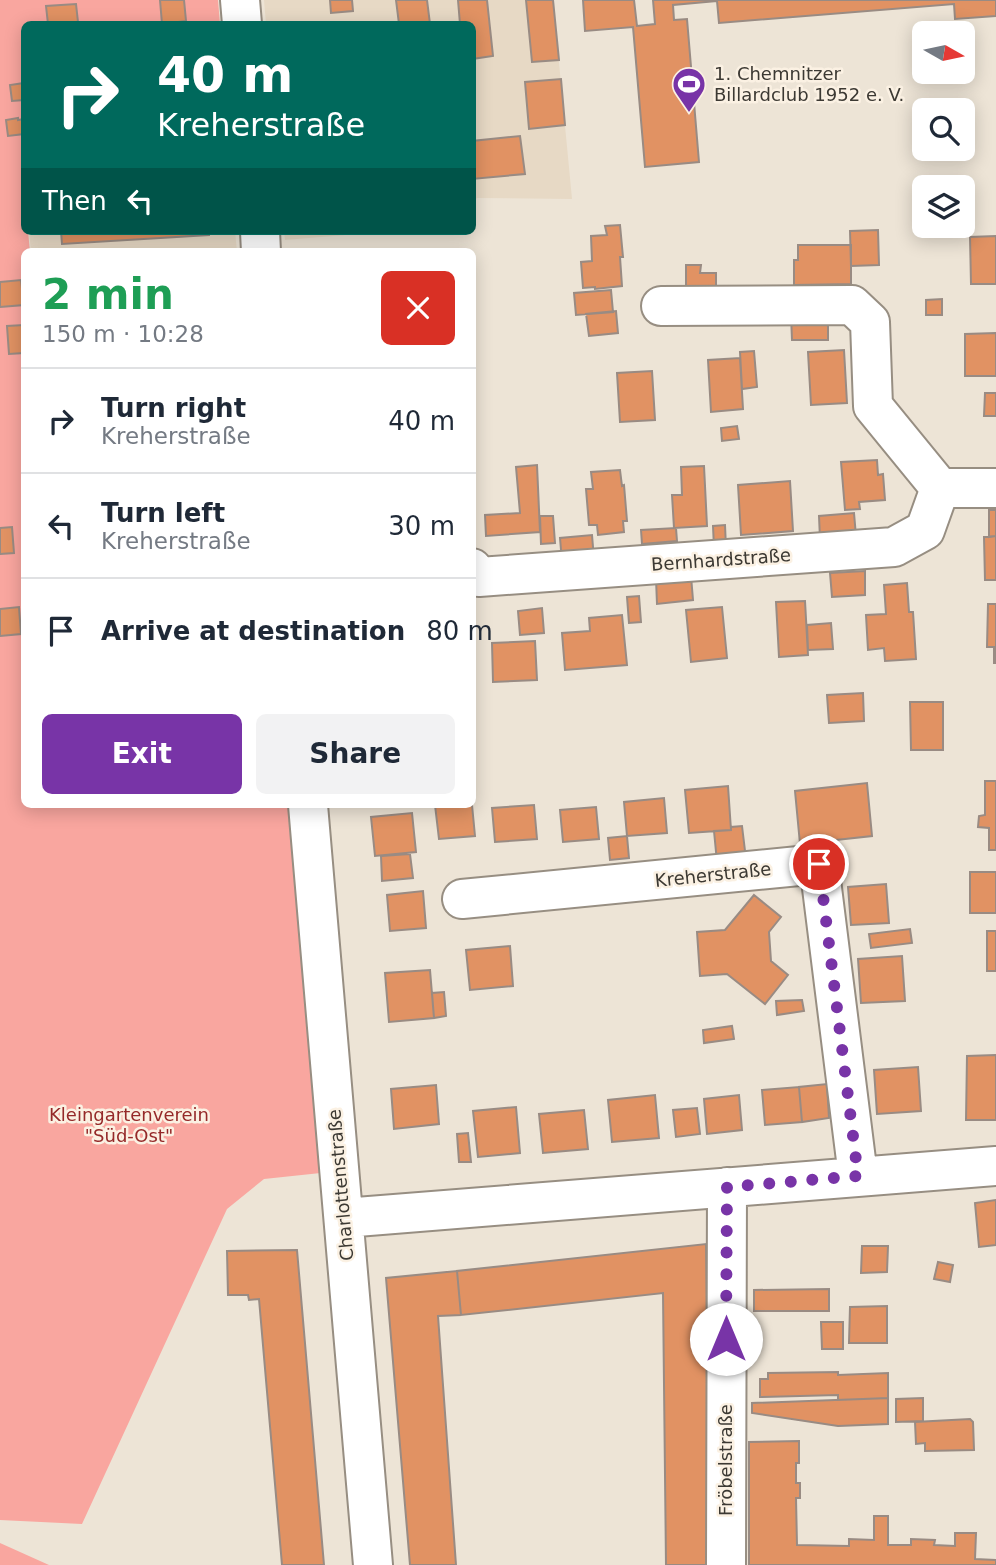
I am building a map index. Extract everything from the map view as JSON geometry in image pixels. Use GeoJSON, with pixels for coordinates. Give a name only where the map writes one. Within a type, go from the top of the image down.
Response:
{"type":"FeatureCollection","features":[{"type":"Feature","properties":{"kind":"street"},"geometry":{"type":"LineString","coordinates":[[240,0],[242,21]]}},
{"type":"Feature","properties":{"kind":"street"},"geometry":{"type":"LineString","coordinates":[[661,306],[852,305],[870,322],[873,406],[940,488],[996,488]]}},
{"type":"Feature","properties":{"kind":"street","name":"Bernhardstraße"},"geometry":{"type":"LineString","coordinates":[[476,574],[479,578],[894,547],[925,530],[940,488]]}},
{"type":"Feature","properties":{"kind":"street","name":"Charlottenstraße"},"geometry":{"type":"LineString","coordinates":[[308,808],[373,1565]]}},
{"type":"Feature","properties":{"kind":"street","name":"Kreherstraße"},"geometry":{"type":"LineString","coordinates":[[462,899],[819,864],[858,1176]]}},
{"type":"Feature","properties":{"kind":"street"},"geometry":{"type":"LineString","coordinates":[[344,1217],[996,1166]]}},
{"type":"Feature","properties":{"kind":"street","name":"Fröbelstraße"},"geometry":{"type":"LineString","coordinates":[[726,1565],[727,1187]]}},
{"type":"Feature","properties":{"kind":"shaded area"},"geometry":{"type":"Polygon","coordinates":[[[264,0],[553,0],[572,199],[476,199],[476,21],[266,21],[264,0]]]}},
{"type":"Feature","properties":{"kind":"shaded area"},"geometry":{"type":"Polygon","coordinates":[[[29,235],[235,235],[237,248],[31,248],[29,235]]]}},
{"type":"Feature","properties":{"kind":"shaded area"},"geometry":{"type":"Polygon","coordinates":[[[284,235],[345,235],[285,240],[284,235]]]}},
{"type":"Feature","properties":{"kind":"green space","name":"Kleingartenverein \"Süd-Ost\""},"geometry":{"type":"Polygon","coordinates":[[[0,0],[218,0],[220,21],[21,21],[21,235],[28,235],[30,248],[21,248],[21,808],[295,808],[330,1172],[264,1179],[227,1209],[82,1524],[0,1520],[0,0]]]}},
{"type":"Feature","properties":{"kind":"green space"},"geometry":{"type":"Polygon","coordinates":[[[0,1543],[49,1565],[0,1565],[0,1543]]]}},
{"type":"Feature","properties":{"kind":"building"},"geometry":{"type":"Polygon","coordinates":[[[160,0],[184,0],[186,21],[162,21],[160,0]]]}},
{"type":"Feature","properties":{"kind":"building"},"geometry":{"type":"Polygon","coordinates":[[[330,0],[352,0],[353,11],[331,13],[330,0]]]}},
{"type":"Feature","properties":{"kind":"building"},"geometry":{"type":"Polygon","coordinates":[[[396,0],[427,0],[430,21],[399,21],[396,0]]]}},
{"type":"Feature","properties":{"kind":"building"},"geometry":{"type":"Polygon","coordinates":[[[458,0],[487,0],[493,56],[476,58],[476,21],[460,21],[458,0]]]}},
{"type":"Feature","properties":{"kind":"building"},"geometry":{"type":"Polygon","coordinates":[[[526,0],[553,0],[559,60],[532,62],[526,0]]]}},
{"type":"Feature","properties":{"kind":"building"},"geometry":{"type":"Polygon","coordinates":[[[583,0],[634,0],[637,26],[655,24],[653,0],[996,0],[996,16],[955,19],[954,4],[719,23],[717,1],[673,5],[674,20],[687,19],[699,162],[645,167],[633,27],[585,31],[583,0]]]}},
{"type":"Feature","properties":{"kind":"building"},"geometry":{"type":"Polygon","coordinates":[[[76,4],[78,21],[48,21],[46,6],[76,4]]]}},
{"type":"Feature","properties":{"kind":"building"},"geometry":{"type":"Polygon","coordinates":[[[561,79],[565,125],[529,129],[525,82],[561,79]]]}},
{"type":"Feature","properties":{"kind":"building"},"geometry":{"type":"Polygon","coordinates":[[[21,83],[21,100],[12,101],[10,85],[21,83]]]}},
{"type":"Feature","properties":{"kind":"building"},"geometry":{"type":"Polygon","coordinates":[[[6,120],[21,120],[21,134],[8,136],[6,120]]]}},
{"type":"Feature","properties":{"kind":"building"},"geometry":{"type":"Polygon","coordinates":[[[520,136],[525,174],[476,179],[476,141],[520,136]]]}},
{"type":"Feature","properties":{"kind":"building"},"geometry":{"type":"Polygon","coordinates":[[[620,225],[622,286],[583,288],[581,262],[592,261],[591,236],[607,235],[605,226],[620,225]]]}},
{"type":"Feature","properties":{"kind":"building"},"geometry":{"type":"Polygon","coordinates":[[[878,230],[879,265],[851,266],[850,231],[878,230]]]}},
{"type":"Feature","properties":{"kind":"building"},"geometry":{"type":"Polygon","coordinates":[[[61,235],[209,235],[62,244],[61,235]]]}},
{"type":"Feature","properties":{"kind":"building"},"geometry":{"type":"Polygon","coordinates":[[[996,236],[996,284],[971,284],[970,238],[996,236]]]}},
{"type":"Feature","properties":{"kind":"building"},"geometry":{"type":"Polygon","coordinates":[[[798,245],[851,245],[851,284],[794,285],[794,260],[798,260],[798,245]]]}},
{"type":"Feature","properties":{"kind":"building"},"geometry":{"type":"Polygon","coordinates":[[[686,265],[701,265],[700,273],[716,273],[716,287],[686,287],[686,265]]]}},
{"type":"Feature","properties":{"kind":"building"},"geometry":{"type":"Polygon","coordinates":[[[21,280],[21,305],[0,307],[0,282],[21,280]]]}},
{"type":"Feature","properties":{"kind":"building"},"geometry":{"type":"Polygon","coordinates":[[[611,290],[613,312],[576,315],[574,293],[611,290]]]}},
{"type":"Feature","properties":{"kind":"building"},"geometry":{"type":"Polygon","coordinates":[[[942,299],[942,315],[926,315],[926,300],[942,299]]]}},
{"type":"Feature","properties":{"kind":"building"},"geometry":{"type":"Polygon","coordinates":[[[616,311],[618,333],[589,336],[586,314],[616,311]]]}},
{"type":"Feature","properties":{"kind":"building"},"geometry":{"type":"Polygon","coordinates":[[[791,315],[828,315],[828,340],[792,340],[791,315]]]}},
{"type":"Feature","properties":{"kind":"building"},"geometry":{"type":"Polygon","coordinates":[[[21,325],[21,353],[9,354],[7,326],[21,325]]]}},
{"type":"Feature","properties":{"kind":"building"},"geometry":{"type":"Polygon","coordinates":[[[996,333],[996,376],[965,376],[965,334],[996,333]]]}},
{"type":"Feature","properties":{"kind":"building"},"geometry":{"type":"Polygon","coordinates":[[[844,350],[847,403],[811,405],[808,352],[844,350]]]}},
{"type":"Feature","properties":{"kind":"building"},"geometry":{"type":"Polygon","coordinates":[[[754,351],[757,387],[742,389],[740,352],[754,351]]]}},
{"type":"Feature","properties":{"kind":"building"},"geometry":{"type":"Polygon","coordinates":[[[740,358],[743,409],[711,412],[708,360],[740,358]]]}},
{"type":"Feature","properties":{"kind":"building"},"geometry":{"type":"Polygon","coordinates":[[[652,371],[655,420],[620,422],[617,373],[652,371]]]}},
{"type":"Feature","properties":{"kind":"building"},"geometry":{"type":"Polygon","coordinates":[[[985,393],[996,393],[996,416],[984,416],[985,393]]]}},
{"type":"Feature","properties":{"kind":"building"},"geometry":{"type":"Polygon","coordinates":[[[737,426],[739,439],[722,441],[721,428],[737,426]]]}},
{"type":"Feature","properties":{"kind":"building"},"geometry":{"type":"Polygon","coordinates":[[[877,460],[878,475],[883,474],[885,500],[859,502],[860,509],[845,510],[841,462],[877,460]]]}},
{"type":"Feature","properties":{"kind":"building"},"geometry":{"type":"Polygon","coordinates":[[[537,465],[540,532],[486,536],[485,515],[520,513],[516,467],[537,465]]]}},
{"type":"Feature","properties":{"kind":"building"},"geometry":{"type":"Polygon","coordinates":[[[704,466],[707,526],[674,528],[672,495],[682,495],[681,467],[704,466]]]}},
{"type":"Feature","properties":{"kind":"building"},"geometry":{"type":"Polygon","coordinates":[[[620,470],[627,521],[623,521],[624,532],[598,535],[597,525],[589,525],[586,489],[593,489],[591,472],[620,470]]]}},
{"type":"Feature","properties":{"kind":"building"},"geometry":{"type":"Polygon","coordinates":[[[790,481],[793,531],[741,535],[738,485],[790,481]]]}},
{"type":"Feature","properties":{"kind":"building"},"geometry":{"type":"Polygon","coordinates":[[[989,510],[996,510],[996,536],[989,537],[989,510]]]}},
{"type":"Feature","properties":{"kind":"building"},"geometry":{"type":"Polygon","coordinates":[[[854,513],[856,536],[820,539],[819,516],[854,513]]]}},
{"type":"Feature","properties":{"kind":"building"},"geometry":{"type":"Polygon","coordinates":[[[540,516],[553,516],[555,543],[541,544],[540,516]]]}},
{"type":"Feature","properties":{"kind":"building"},"geometry":{"type":"Polygon","coordinates":[[[725,525],[726,547],[714,548],[713,526],[725,525]]]}},
{"type":"Feature","properties":{"kind":"building"},"geometry":{"type":"Polygon","coordinates":[[[12,527],[14,553],[0,554],[0,528],[12,527]]]}},
{"type":"Feature","properties":{"kind":"building"},"geometry":{"type":"Polygon","coordinates":[[[676,528],[677,541],[642,544],[641,530],[676,528]]]}},
{"type":"Feature","properties":{"kind":"building"},"geometry":{"type":"Polygon","coordinates":[[[592,535],[594,559],[562,562],[560,538],[592,535]]]}},
{"type":"Feature","properties":{"kind":"building"},"geometry":{"type":"Polygon","coordinates":[[[996,536],[996,580],[985,580],[984,537],[996,536]]]}},
{"type":"Feature","properties":{"kind":"building"},"geometry":{"type":"Polygon","coordinates":[[[865,571],[865,595],[832,597],[830,573],[865,571]]]}},
{"type":"Feature","properties":{"kind":"building"},"geometry":{"type":"Polygon","coordinates":[[[691,576],[693,600],[657,604],[656,579],[691,576]]]}},
{"type":"Feature","properties":{"kind":"building"},"geometry":{"type":"Polygon","coordinates":[[[907,583],[909,612],[913,612],[916,659],[885,661],[884,648],[868,650],[866,615],[886,614],[884,585],[907,583]]]}},
{"type":"Feature","properties":{"kind":"building"},"geometry":{"type":"Polygon","coordinates":[[[639,596],[641,622],[629,623],[627,597],[639,596]]]}},
{"type":"Feature","properties":{"kind":"building"},"geometry":{"type":"Polygon","coordinates":[[[805,601],[808,655],[779,657],[776,602],[805,601]]]}},
{"type":"Feature","properties":{"kind":"building"},"geometry":{"type":"Polygon","coordinates":[[[988,604],[996,604],[996,663],[994,647],[987,647],[988,604]]]}},
{"type":"Feature","properties":{"kind":"building"},"geometry":{"type":"Polygon","coordinates":[[[19,607],[21,634],[0,636],[0,609],[19,607]]]}},
{"type":"Feature","properties":{"kind":"building"},"geometry":{"type":"Polygon","coordinates":[[[722,607],[727,658],[691,662],[686,610],[722,607]]]}},
{"type":"Feature","properties":{"kind":"building"},"geometry":{"type":"Polygon","coordinates":[[[542,608],[544,633],[520,635],[518,611],[542,608]]]}},
{"type":"Feature","properties":{"kind":"building"},"geometry":{"type":"Polygon","coordinates":[[[622,615],[627,665],[565,670],[562,633],[590,631],[589,618],[622,615]]]}},
{"type":"Feature","properties":{"kind":"building"},"geometry":{"type":"Polygon","coordinates":[[[831,623],[833,649],[808,650],[807,625],[831,623]]]}},
{"type":"Feature","properties":{"kind":"building"},"geometry":{"type":"Polygon","coordinates":[[[535,641],[537,680],[493,682],[492,643],[535,641]]]}},
{"type":"Feature","properties":{"kind":"building"},"geometry":{"type":"Polygon","coordinates":[[[863,693],[864,721],[829,723],[827,695],[863,693]]]}},
{"type":"Feature","properties":{"kind":"building"},"geometry":{"type":"Polygon","coordinates":[[[910,702],[943,702],[943,750],[911,750],[910,702]]]}},
{"type":"Feature","properties":{"kind":"building"},"geometry":{"type":"Polygon","coordinates":[[[985,781],[996,781],[996,850],[989,850],[989,828],[978,827],[979,816],[985,815],[985,781]]]}},
{"type":"Feature","properties":{"kind":"building"},"geometry":{"type":"Polygon","coordinates":[[[867,783],[872,836],[800,844],[795,791],[867,783]]]}},
{"type":"Feature","properties":{"kind":"building"},"geometry":{"type":"Polygon","coordinates":[[[728,786],[731,830],[689,833],[685,790],[728,786]]]}},
{"type":"Feature","properties":{"kind":"building"},"geometry":{"type":"Polygon","coordinates":[[[664,798],[667,833],[627,836],[624,802],[664,798]]]}},
{"type":"Feature","properties":{"kind":"building"},"geometry":{"type":"Polygon","coordinates":[[[534,805],[537,839],[495,842],[492,808],[534,805]]]}},
{"type":"Feature","properties":{"kind":"building"},"geometry":{"type":"Polygon","coordinates":[[[596,807],[599,839],[563,842],[560,810],[596,807]]]}},
{"type":"Feature","properties":{"kind":"building"},"geometry":{"type":"Polygon","coordinates":[[[435,808],[472,808],[475,836],[439,839],[435,808]]]}},
{"type":"Feature","properties":{"kind":"building"},"geometry":{"type":"Polygon","coordinates":[[[412,813],[416,852],[375,856],[371,817],[412,813]]]}},
{"type":"Feature","properties":{"kind":"building"},"geometry":{"type":"Polygon","coordinates":[[[742,826],[746,859],[717,862],[714,831],[742,826]]]}},
{"type":"Feature","properties":{"kind":"building"},"geometry":{"type":"Polygon","coordinates":[[[627,836],[629,858],[610,860],[608,838],[627,836]]]}},
{"type":"Feature","properties":{"kind":"building"},"geometry":{"type":"Polygon","coordinates":[[[410,854],[413,878],[382,881],[381,856],[410,854]]]}},
{"type":"Feature","properties":{"kind":"building"},"geometry":{"type":"Polygon","coordinates":[[[970,872],[996,872],[996,913],[970,913],[970,872]]]}},
{"type":"Feature","properties":{"kind":"building"},"geometry":{"type":"Polygon","coordinates":[[[886,884],[889,923],[851,925],[848,887],[886,884]]]}},
{"type":"Feature","properties":{"kind":"building"},"geometry":{"type":"Polygon","coordinates":[[[423,891],[426,928],[390,931],[387,895],[423,891]]]}},
{"type":"Feature","properties":{"kind":"building"},"geometry":{"type":"Polygon","coordinates":[[[754,895],[781,917],[769,932],[771,961],[788,975],[765,1004],[727,974],[700,976],[697,932],[725,930],[754,895]]]}},
{"type":"Feature","properties":{"kind":"building"},"geometry":{"type":"Polygon","coordinates":[[[910,929],[912,943],[871,948],[869,934],[910,929]]]}},
{"type":"Feature","properties":{"kind":"building"},"geometry":{"type":"Polygon","coordinates":[[[987,931],[996,931],[996,971],[987,971],[987,931]]]}},
{"type":"Feature","properties":{"kind":"building"},"geometry":{"type":"Polygon","coordinates":[[[510,946],[513,986],[470,990],[466,950],[510,946]]]}},
{"type":"Feature","properties":{"kind":"building"},"geometry":{"type":"Polygon","coordinates":[[[902,956],[905,1001],[861,1003],[858,959],[902,956]]]}},
{"type":"Feature","properties":{"kind":"building"},"geometry":{"type":"Polygon","coordinates":[[[430,970],[434,1018],[389,1022],[385,973],[430,970]]]}},
{"type":"Feature","properties":{"kind":"building"},"geometry":{"type":"Polygon","coordinates":[[[444,992],[446,1016],[434,1018],[432,993],[444,992]]]}},
{"type":"Feature","properties":{"kind":"building"},"geometry":{"type":"Polygon","coordinates":[[[802,1000],[804,1011],[777,1015],[776,1001],[802,1000]]]}},
{"type":"Feature","properties":{"kind":"building"},"geometry":{"type":"Polygon","coordinates":[[[732,1026],[734,1039],[704,1043],[703,1030],[732,1026]]]}},
{"type":"Feature","properties":{"kind":"building"},"geometry":{"type":"Polygon","coordinates":[[[996,1055],[996,1120],[966,1120],[967,1056],[996,1055]]]}},
{"type":"Feature","properties":{"kind":"building"},"geometry":{"type":"Polygon","coordinates":[[[918,1067],[921,1111],[877,1114],[874,1070],[918,1067]]]}},
{"type":"Feature","properties":{"kind":"building"},"geometry":{"type":"Polygon","coordinates":[[[827,1084],[829,1118],[802,1122],[799,1087],[827,1084]]]}},
{"type":"Feature","properties":{"kind":"building"},"geometry":{"type":"Polygon","coordinates":[[[436,1085],[439,1124],[394,1129],[391,1089],[436,1085]]]}},
{"type":"Feature","properties":{"kind":"building"},"geometry":{"type":"Polygon","coordinates":[[[799,1087],[802,1122],[765,1125],[762,1090],[799,1087]]]}},
{"type":"Feature","properties":{"kind":"building"},"geometry":{"type":"Polygon","coordinates":[[[655,1095],[659,1138],[612,1142],[608,1100],[655,1095]]]}},
{"type":"Feature","properties":{"kind":"building"},"geometry":{"type":"Polygon","coordinates":[[[739,1095],[742,1130],[707,1134],[704,1099],[739,1095]]]}},
{"type":"Feature","properties":{"kind":"building"},"geometry":{"type":"Polygon","coordinates":[[[516,1107],[520,1153],[478,1157],[473,1111],[516,1107]]]}},
{"type":"Feature","properties":{"kind":"building"},"geometry":{"type":"Polygon","coordinates":[[[697,1108],[700,1134],[676,1137],[673,1110],[697,1108]]]}},
{"type":"Feature","properties":{"kind":"building"},"geometry":{"type":"Polygon","coordinates":[[[584,1110],[588,1149],[543,1153],[539,1114],[584,1110]]]}},
{"type":"Feature","properties":{"kind":"building"},"geometry":{"type":"Polygon","coordinates":[[[468,1133],[471,1162],[459,1162],[457,1134],[468,1133]]]}},
{"type":"Feature","properties":{"kind":"building"},"geometry":{"type":"Polygon","coordinates":[[[996,1200],[996,1245],[979,1247],[975,1203],[996,1200]]]}},
{"type":"Feature","properties":{"kind":"building"},"geometry":{"type":"Polygon","coordinates":[[[706,1244],[710,1565],[666,1565],[663,1293],[461,1315],[457,1271],[706,1244]]]}},
{"type":"Feature","properties":{"kind":"building"},"geometry":{"type":"Polygon","coordinates":[[[862,1246],[888,1246],[887,1272],[861,1273],[862,1246]]]}},
{"type":"Feature","properties":{"kind":"building"},"geometry":{"type":"Polygon","coordinates":[[[297,1250],[324,1565],[282,1565],[259,1299],[249,1300],[248,1295],[228,1295],[227,1251],[297,1250]]]}},
{"type":"Feature","properties":{"kind":"building"},"geometry":{"type":"Polygon","coordinates":[[[938,1262],[953,1265],[950,1282],[934,1279],[938,1262]]]}},
{"type":"Feature","properties":{"kind":"building"},"geometry":{"type":"Polygon","coordinates":[[[457,1271],[461,1315],[438,1316],[456,1565],[410,1565],[386,1278],[457,1271]]]}},
{"type":"Feature","properties":{"kind":"building"},"geometry":{"type":"Polygon","coordinates":[[[829,1289],[829,1311],[754,1311],[754,1290],[829,1289]]]}},
{"type":"Feature","properties":{"kind":"building"},"geometry":{"type":"Polygon","coordinates":[[[887,1306],[887,1343],[849,1343],[850,1307],[887,1306]]]}},
{"type":"Feature","properties":{"kind":"building"},"geometry":{"type":"Polygon","coordinates":[[[821,1322],[843,1322],[843,1349],[822,1349],[821,1322]]]}},
{"type":"Feature","properties":{"kind":"building"},"geometry":{"type":"Polygon","coordinates":[[[838,1372],[838,1375],[888,1373],[888,1398],[838,1400],[838,1395],[760,1397],[760,1379],[768,1379],[768,1373],[838,1372]]]}},
{"type":"Feature","properties":{"kind":"building"},"geometry":{"type":"Polygon","coordinates":[[[888,1398],[888,1424],[838,1426],[752,1413],[752,1403],[888,1398]]]}},
{"type":"Feature","properties":{"kind":"building"},"geometry":{"type":"Polygon","coordinates":[[[923,1398],[923,1421],[896,1422],[896,1399],[923,1398]]]}},
{"type":"Feature","properties":{"kind":"building"},"geometry":{"type":"Polygon","coordinates":[[[970,1419],[973,1422],[974,1450],[925,1451],[925,1443],[916,1444],[915,1422],[970,1419]]]}},
{"type":"Feature","properties":{"kind":"building"},"geometry":{"type":"Polygon","coordinates":[[[799,1441],[799,1463],[796,1463],[796,1483],[800,1483],[800,1498],[796,1498],[797,1545],[849,1546],[849,1539],[874,1540],[874,1516],[888,1516],[888,1545],[911,1545],[911,1539],[935,1540],[934,1545],[955,1546],[955,1533],[976,1533],[975,1559],[996,1560],[996,1565],[749,1565],[749,1442],[799,1441]]]}},
{"type":"Feature","properties":{"kind":"place","name":"1. Chemnitzer Billardclub 1952 e. V."},"geometry":{"type":"Point","coordinates":[689,114]}},
{"type":"Feature","properties":{"kind":"route"},"geometry":{"type":"LineString","coordinates":[[726,1339],[727,1187],[858,1176],[819,864]]}}]}
